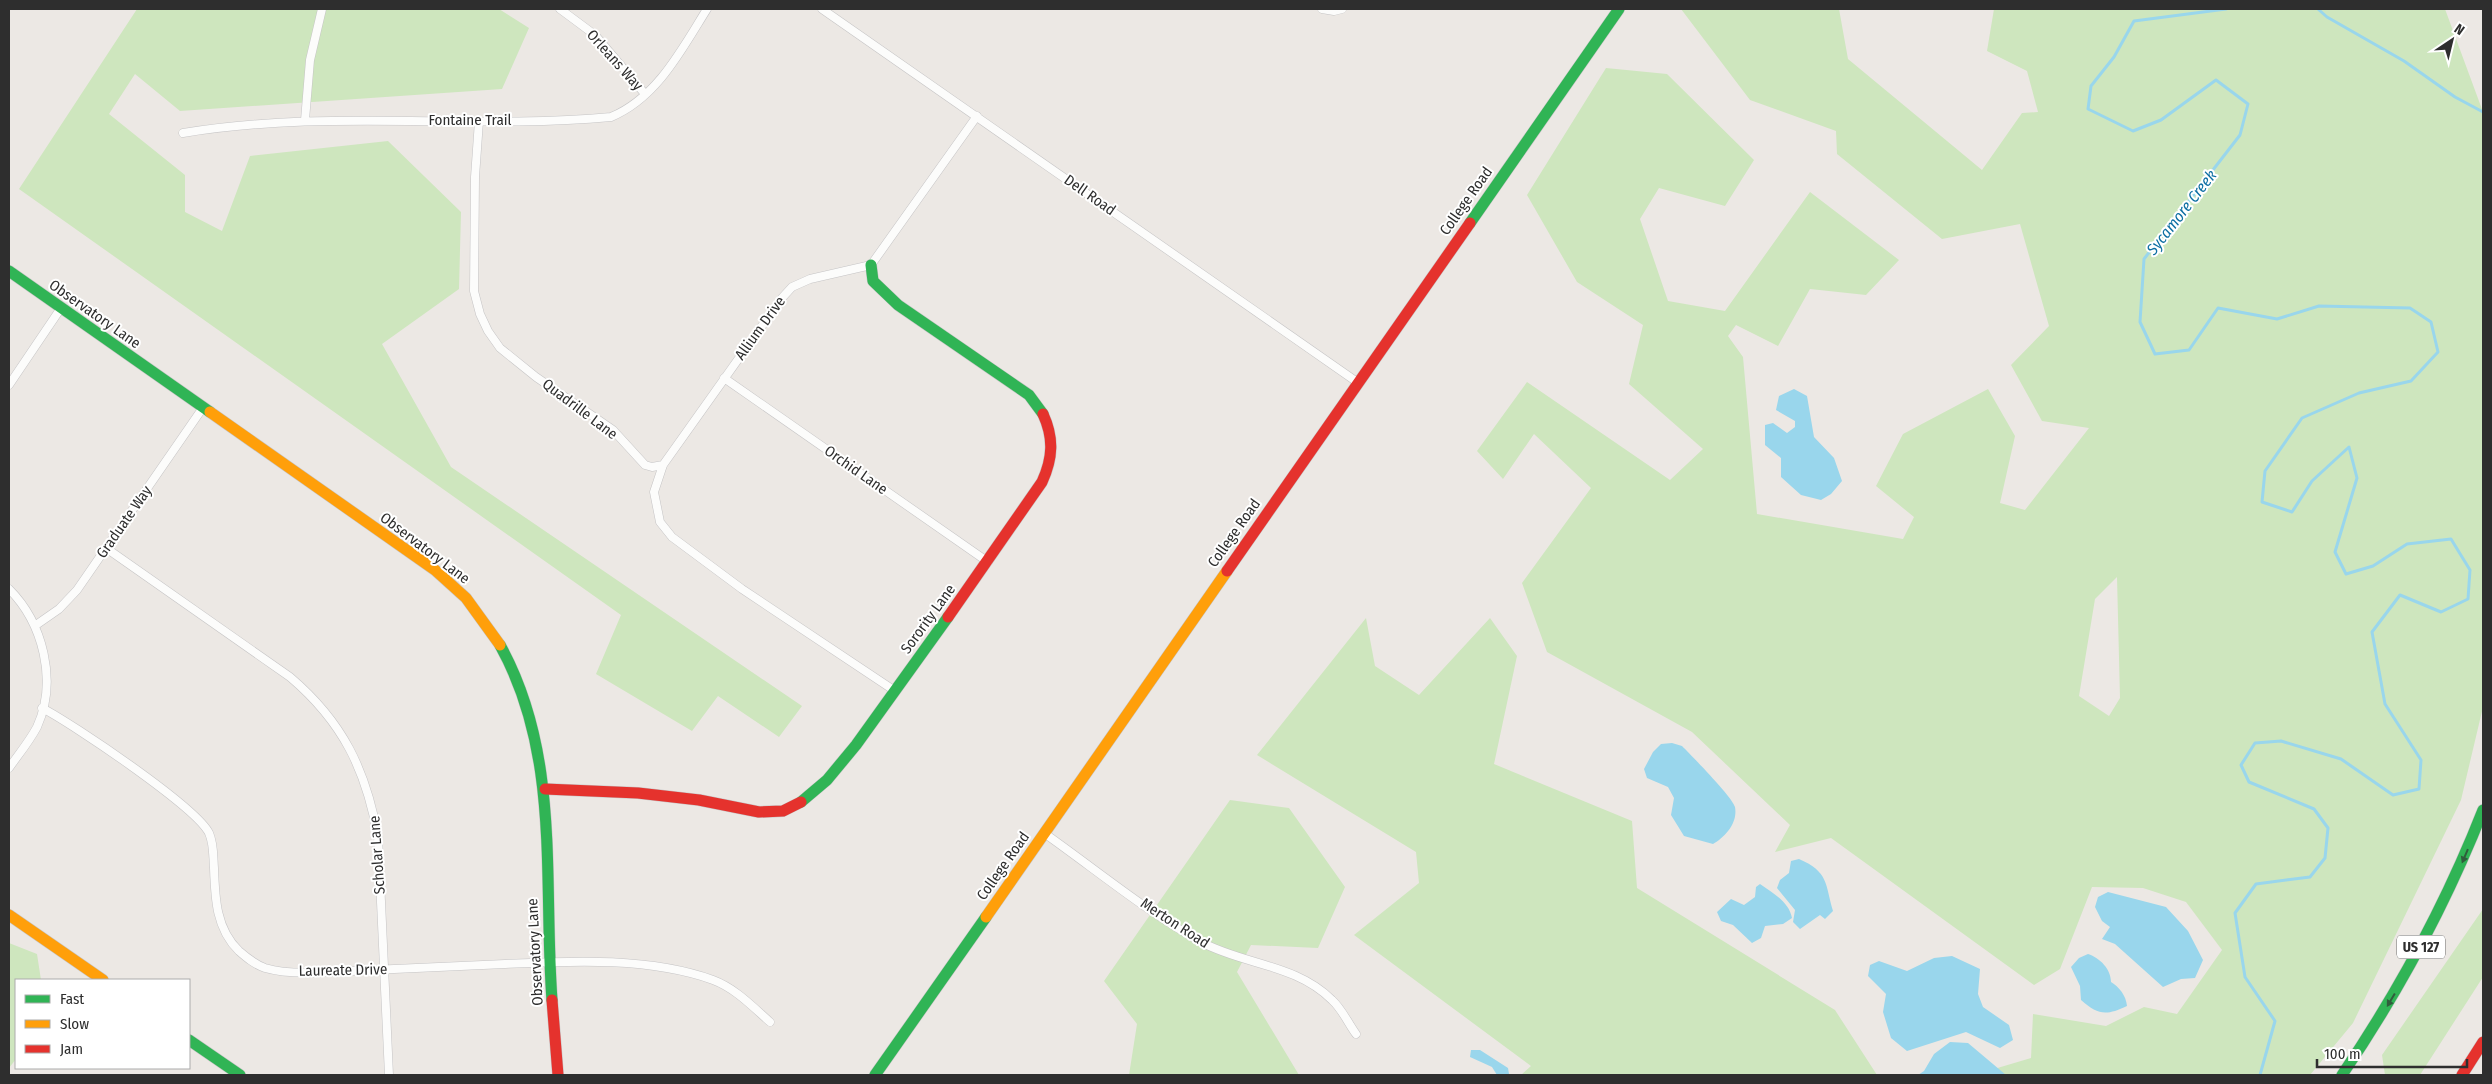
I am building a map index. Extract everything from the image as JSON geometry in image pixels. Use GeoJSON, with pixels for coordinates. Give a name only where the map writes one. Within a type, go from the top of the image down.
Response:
{"type":"FeatureCollection","features":[{"type":"Feature","properties":{"kind":"main road","name":"College Road"},"geometry":{"type":"LineString","coordinates":[[875,1075],[1619,9]]}},
{"type":"Feature","properties":{"kind":"main road","name":"Sorority Lane"},"geometry":{"type":"LineString","coordinates":[[545,789],[638,793],[699,800],[759,812],[783,811],[803,801],[827,780],[895,691],[988,562],[1042,482],[1050,467],[1052,448],[1050,429],[1041,408],[1029,395],[884,293],[873,281],[871,265]]}},
{"type":"Feature","properties":{"kind":"main road","name":"Observatory Lane"},"geometry":{"type":"LineString","coordinates":[[9,271],[202,409],[435,570],[465,597],[501,645],[526,699],[536,730],[545,789],[549,962],[558,1075]]}},
{"type":"Feature","properties":{"kind":"main road","name":"US 127"},"geometry":{"type":"LineString","coordinates":[[2342,1075],[2380,1018],[2428,935],[2462,863],[2483,810]]}},
{"type":"Feature","properties":{"kind":"main road"},"geometry":{"type":"LineString","coordinates":[[9,915],[102,979]]}},
{"type":"Feature","properties":{"kind":"main road"},"geometry":{"type":"LineString","coordinates":[[190,1041],[240,1075]]}},
{"type":"Feature","properties":{"kind":"main road"},"geometry":{"type":"LineString","coordinates":[[2462,1075],[2483,1042]]}},
{"type":"Feature","properties":{"kind":"street"},"geometry":{"type":"LineString","coordinates":[[304,120],[310,60],[322,9]]}},
{"type":"Feature","properties":{"kind":"street","name":"Orleans Way"},"geometry":{"type":"LineString","coordinates":[[560,9],[595,35],[645,94]]}},
{"type":"Feature","properties":{"kind":"street","name":"Fontaine Trail"},"geometry":{"type":"LineString","coordinates":[[183,133],[304,120],[478,121],[611,117],[624,111],[645,94],[674,62],[707,9]]}},
{"type":"Feature","properties":{"kind":"street","name":"Dell Road"},"geometry":{"type":"LineString","coordinates":[[822,9],[1357,382]]}},
{"type":"Feature","properties":{"kind":"street"},"geometry":{"type":"LineString","coordinates":[[1322,9],[1334,11],[1342,9]]}},
{"type":"Feature","properties":{"kind":"street"},"geometry":{"type":"LineString","coordinates":[[871,265],[977,116]]}},
{"type":"Feature","properties":{"kind":"street","name":"Quadrille Lane"},"geometry":{"type":"LineString","coordinates":[[478,121],[475,177],[474,291],[488,331],[500,348],[536,377],[613,430],[645,465],[652,467],[663,465]]}},
{"type":"Feature","properties":{"kind":"street","name":"Allium Drive"},"geometry":{"type":"LineString","coordinates":[[663,465],[724,378],[792,287],[810,279],[871,265]]}},
{"type":"Feature","properties":{"kind":"street"},"geometry":{"type":"LineString","coordinates":[[9,385],[61,308]]}},
{"type":"Feature","properties":{"kind":"street","name":"Orchid Lane"},"geometry":{"type":"LineString","coordinates":[[724,378],[988,562]]}},
{"type":"Feature","properties":{"kind":"street","name":"Graduate Way"},"geometry":{"type":"LineString","coordinates":[[36,625],[60,609],[77,590],[202,409]]}},
{"type":"Feature","properties":{"kind":"street"},"geometry":{"type":"LineString","coordinates":[[663,465],[654,492],[660,522],[672,537],[742,589],[895,691]]}},
{"type":"Feature","properties":{"kind":"street","name":"Scholar Lane"},"geometry":{"type":"LineString","coordinates":[[106,548],[290,677],[310,694],[335,724],[354,754],[373,808],[378,837],[382,969],[389,1075]]}},
{"type":"Feature","properties":{"kind":"street"},"geometry":{"type":"LineString","coordinates":[[9,589],[36,625],[42,642],[45,678],[42,708],[32,735],[9,768]]}},
{"type":"Feature","properties":{"kind":"street","name":"Laureate Drive"},"geometry":{"type":"LineString","coordinates":[[42,708],[76,728],[172,797],[201,822],[209,833],[213,846],[219,920],[232,944],[252,962],[265,968],[284,971],[601,962],[670,969],[714,980],[732,990],[770,1022]]}},
{"type":"Feature","properties":{"kind":"street","name":"Merton Road"},"geometry":{"type":"LineString","coordinates":[[1044,833],[1199,941],[1239,958],[1299,976],[1319,988],[1334,1001],[1356,1034]]}},
{"type":"Feature","properties":{"kind":"green space"},"geometry":{"type":"Polygon","coordinates":[[[137,9],[499,9],[529,28],[502,89],[180,111],[135,74],[109,114],[185,175],[185,212],[222,231],[250,156],[388,141],[461,212],[459,289],[382,344],[451,467],[802,706],[779,737],[718,696],[692,731],[596,674],[621,615],[19,189],[137,9]]]}},
{"type":"Feature","properties":{"kind":"green space"},"geometry":{"type":"Polygon","coordinates":[[[1681,9],[1839,9],[1848,59],[1982,170],[2022,113],[2038,112],[2027,71],[1987,51],[1994,9],[2445,9],[2483,112],[2483,707],[2461,800],[2353,1023],[2310,1075],[1974,1075],[2031,1058],[2033,1014],[2106,1026],[2144,1007],[2177,1014],[2222,950],[2186,902],[2143,888],[2092,887],[2060,969],[2034,985],[1831,838],[1775,852],[1790,825],[1692,732],[1547,652],[1522,583],[1591,488],[1534,434],[1503,479],[1477,451],[1527,382],[1670,480],[1703,449],[1629,384],[1643,325],[1577,282],[1527,195],[1606,68],[1667,74],[1754,160],[1725,206],[1659,188],[1640,219],[1668,301],[1725,311],[1810,192],[1899,260],[1866,295],[1810,289],[1778,346],[1736,325],[1728,336],[1743,357],[1757,514],[1903,539],[1914,517],[1876,486],[1903,434],[1988,389],[2015,436],[2000,503],[2025,510],[2089,428],[2042,421],[2011,365],[2049,326],[2020,224],[1942,239],[1837,154],[1836,131],[1750,100],[1681,9]],[[2117,577],[2095,599],[2079,696],[2109,716],[2120,698],[2117,577]]]}},
{"type":"Feature","properties":{"kind":"green space"},"geometry":{"type":"Polygon","coordinates":[[[1366,618],[1375,666],[1419,695],[1490,618],[1517,656],[1494,764],[1632,821],[1637,888],[1835,1010],[1877,1075],[1521,1075],[1531,1066],[1354,935],[1419,883],[1416,852],[1257,755],[1366,618]]]}},
{"type":"Feature","properties":{"kind":"green space"},"geometry":{"type":"Polygon","coordinates":[[[1230,800],[1289,808],[1345,887],[1318,948],[1251,945],[1237,972],[1299,1075],[1129,1075],[1137,1024],[1104,981],[1230,800]]]}},
{"type":"Feature","properties":{"kind":"green space"},"geometry":{"type":"Polygon","coordinates":[[[2483,909],[2483,977],[2420,1075],[2385,1075],[2382,1055],[2483,909]]]}},
{"type":"Feature","properties":{"kind":"green space"},"geometry":{"type":"Polygon","coordinates":[[[9,943],[37,954],[41,979],[15,979],[15,1060],[9,1068],[9,943]]]}},
{"type":"Feature","properties":{"kind":"water"},"geometry":{"type":"Polygon","coordinates":[[[1794,389],[1807,396],[1814,437],[1834,458],[1842,481],[1831,494],[1821,500],[1801,495],[1781,477],[1781,458],[1765,445],[1765,425],[1773,423],[1787,433],[1795,427],[1795,421],[1776,410],[1779,396],[1794,389]]]}},
{"type":"Feature","properties":{"kind":"water"},"geometry":{"type":"Polygon","coordinates":[[[1672,743],[1682,746],[1733,802],[1735,819],[1733,824],[1722,838],[1713,844],[1684,836],[1671,815],[1674,798],[1668,787],[1647,778],[1644,769],[1653,752],[1661,744],[1672,743]]]}},
{"type":"Feature","properties":{"kind":"water"},"geometry":{"type":"Polygon","coordinates":[[[1799,859],[1809,864],[1821,874],[1827,886],[1833,911],[1825,919],[1820,915],[1800,929],[1793,922],[1795,910],[1777,888],[1780,880],[1789,873],[1791,861],[1799,859]]]}},
{"type":"Feature","properties":{"kind":"water"},"geometry":{"type":"Polygon","coordinates":[[[1760,884],[1775,894],[1788,907],[1792,918],[1783,924],[1765,926],[1761,938],[1752,943],[1733,925],[1721,921],[1717,912],[1731,899],[1744,905],[1755,897],[1756,887],[1760,884]]]}},
{"type":"Feature","properties":{"kind":"water"},"geometry":{"type":"Polygon","coordinates":[[[2108,892],[2166,907],[2188,931],[2203,960],[2195,978],[2181,979],[2163,987],[2115,944],[2102,939],[2110,927],[2102,921],[2095,907],[2098,897],[2108,892]]]}},
{"type":"Feature","properties":{"kind":"water"},"geometry":{"type":"Polygon","coordinates":[[[2088,954],[2097,958],[2107,968],[2111,982],[2124,995],[2127,1006],[2113,1011],[2102,1012],[2092,1009],[2081,1000],[2080,986],[2071,967],[2079,958],[2088,954]]]}},
{"type":"Feature","properties":{"kind":"water"},"geometry":{"type":"Polygon","coordinates":[[[1952,956],[1980,969],[1978,994],[1983,1007],[2009,1025],[2013,1040],[2000,1048],[1966,1032],[1907,1051],[1891,1038],[1883,1012],[1886,994],[1868,976],[1870,965],[1879,961],[1907,971],[1934,958],[1952,956]]]}},
{"type":"Feature","properties":{"kind":"water"},"geometry":{"type":"Polygon","coordinates":[[[1950,1042],[1968,1043],[2006,1075],[1918,1075],[1924,1071],[1934,1054],[1950,1042]]]}},
{"type":"Feature","properties":{"kind":"water"},"geometry":{"type":"Polygon","coordinates":[[[1471,1050],[1480,1050],[1508,1068],[1509,1074],[1497,1075],[1492,1067],[1470,1057],[1471,1050]]]}},
{"type":"Feature","properties":{"kind":"waterway","name":"Sycamore Creek"},"geometry":{"type":"LineString","coordinates":[[2226,9],[2134,21],[2114,57],[2091,86],[2088,109],[2133,131],[2161,120],[2216,80],[2248,104],[2240,135],[2144,259],[2140,322],[2155,354],[2189,350],[2218,308],[2277,319],[2319,306],[2410,308],[2431,322],[2438,352],[2411,381],[2359,393],[2302,418],[2265,471],[2262,502],[2292,512],[2312,481],[2349,447],[2357,478],[2335,552],[2346,574],[2373,566],[2407,544],[2451,539],[2470,570],[2468,599],[2441,612],[2400,595],[2372,632],[2385,704],[2421,760],[2419,789],[2393,795],[2341,759],[2281,741],[2255,743],[2241,765],[2249,782],[2314,809],[2328,828],[2325,858],[2310,877],[2256,884],[2235,913],[2245,977],[2275,1021],[2260,1075]]}},
{"type":"Feature","properties":{"kind":"waterway"},"geometry":{"type":"LineString","coordinates":[[2318,9],[2327,17],[2404,61],[2455,97],[2483,112]]}},
{"type":"Feature","properties":{"kind":"traffic: fast"},"geometry":{"type":"LineString","coordinates":[[1470,223],[1619,9]]}},
{"type":"Feature","properties":{"kind":"traffic: fast"},"geometry":{"type":"LineString","coordinates":[[871,265],[873,281],[898,305],[1029,395],[1043,414]]}},
{"type":"Feature","properties":{"kind":"traffic: fast"},"geometry":{"type":"LineString","coordinates":[[9,271],[210,412]]}},
{"type":"Feature","properties":{"kind":"traffic: fast"},"geometry":{"type":"LineString","coordinates":[[801,802],[827,780],[856,745],[948,617]]}},
{"type":"Feature","properties":{"kind":"traffic: fast"},"geometry":{"type":"LineString","coordinates":[[500,645],[519,687],[533,730],[541,774],[546,818],[552,1000]]}},
{"type":"Feature","properties":{"kind":"traffic: fast"},"geometry":{"type":"LineString","coordinates":[[2342,1075],[2383,1011],[2420,946],[2469,845],[2483,810]]}},
{"type":"Feature","properties":{"kind":"traffic: fast"},"geometry":{"type":"LineString","coordinates":[[875,1075],[986,917]]}},
{"type":"Feature","properties":{"kind":"traffic: fast"},"geometry":{"type":"LineString","coordinates":[[190,1041],[240,1075]]}},
{"type":"Feature","properties":{"kind":"traffic: slow"},"geometry":{"type":"LineString","coordinates":[[210,412],[435,570],[466,598],[500,645]]}},
{"type":"Feature","properties":{"kind":"traffic: slow"},"geometry":{"type":"LineString","coordinates":[[986,917],[1227,571]]}},
{"type":"Feature","properties":{"kind":"traffic: slow"},"geometry":{"type":"LineString","coordinates":[[9,915],[102,979]]}},
{"type":"Feature","properties":{"kind":"traffic: jam"},"geometry":{"type":"LineString","coordinates":[[1227,571],[1470,223]]}},
{"type":"Feature","properties":{"kind":"traffic: jam"},"geometry":{"type":"LineString","coordinates":[[948,617],[1042,482],[1046,473],[1051,448],[1049,431],[1043,414]]}},
{"type":"Feature","properties":{"kind":"traffic: jam"},"geometry":{"type":"LineString","coordinates":[[545,789],[638,793],[699,800],[759,812],[783,811],[801,802]]}},
{"type":"Feature","properties":{"kind":"traffic: jam"},"geometry":{"type":"LineString","coordinates":[[552,1000],[558,1075]]}},
{"type":"Feature","properties":{"kind":"traffic: jam"},"geometry":{"type":"LineString","coordinates":[[2462,1075],[2483,1042]]}}]}
